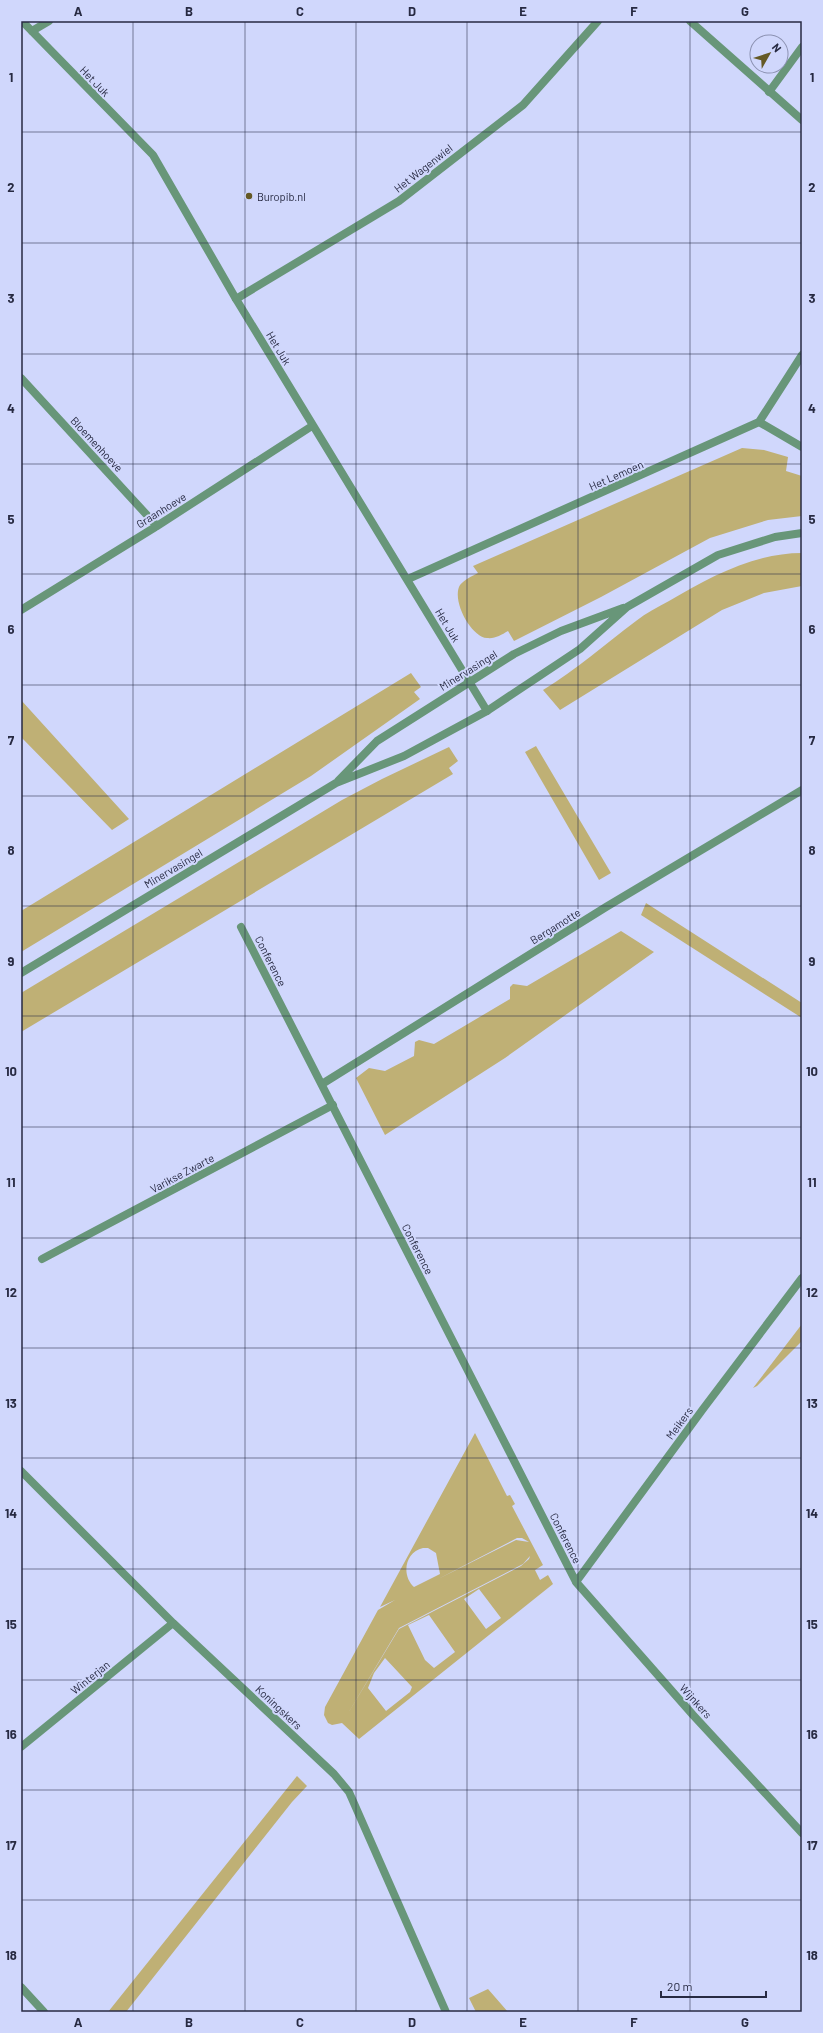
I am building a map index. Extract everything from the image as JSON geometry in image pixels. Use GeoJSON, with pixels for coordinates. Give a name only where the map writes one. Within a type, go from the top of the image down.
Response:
{"type":"FeatureCollection","features":[{"type":"Feature","properties":{"kind":"street","name":"Het Juk"},"geometry":{"type":"LineString","coordinates":[[22,21],[153,155],[236,300],[312,426],[408,579],[487,711]]}},
{"type":"Feature","properties":{"kind":"street"},"geometry":{"type":"LineString","coordinates":[[32,31],[49,21]]}},
{"type":"Feature","properties":{"kind":"street","name":"Het Wagenwiel"},"geometry":{"type":"LineString","coordinates":[[236,300],[399,201],[523,105],[598,21]]}},
{"type":"Feature","properties":{"kind":"street"},"geometry":{"type":"LineString","coordinates":[[690,21],[802,120]]}},
{"type":"Feature","properties":{"kind":"street"},"geometry":{"type":"LineString","coordinates":[[770,92],[802,47]]}},
{"type":"Feature","properties":{"kind":"street"},"geometry":{"type":"LineString","coordinates":[[802,354],[759,422],[802,446]]}},
{"type":"Feature","properties":{"kind":"street","name":"Bloemenhoeve"},"geometry":{"type":"LineString","coordinates":[[21,378],[157,526]]}},
{"type":"Feature","properties":{"kind":"street","name":"Het Lemoen"},"geometry":{"type":"LineString","coordinates":[[408,579],[759,422]]}},
{"type":"Feature","properties":{"kind":"street","name":"Graanhoeve"},"geometry":{"type":"LineString","coordinates":[[21,610],[157,526],[312,426]]}},
{"type":"Feature","properties":{"kind":"street","name":"Minervasingel"},"geometry":{"type":"LineString","coordinates":[[336,783],[377,741],[514,654],[554,634],[629,606],[718,555],[775,537],[802,533]]}},
{"type":"Feature","properties":{"kind":"street","name":"Minervasingel"},"geometry":{"type":"LineString","coordinates":[[21,973],[336,783],[404,756],[487,711],[580,649],[629,606]]}},
{"type":"Feature","properties":{"kind":"street","name":"Bergamotte"},"geometry":{"type":"LineString","coordinates":[[322,1084],[599,911],[802,790]]}},
{"type":"Feature","properties":{"kind":"street","name":"Conference"},"geometry":{"type":"LineString","coordinates":[[241,927],[576,1582]]}},
{"type":"Feature","properties":{"kind":"street","name":"Varikse Zwarte"},"geometry":{"type":"LineString","coordinates":[[42,1259],[333,1105]]}},
{"type":"Feature","properties":{"kind":"street","name":"Meikers"},"geometry":{"type":"LineString","coordinates":[[576,1582],[703,1408],[802,1278]]}},
{"type":"Feature","properties":{"kind":"street","name":"Koningskers"},"geometry":{"type":"LineString","coordinates":[[21,1471],[173,1623],[334,1774],[349,1792],[446,2012]]}},
{"type":"Feature","properties":{"kind":"street","name":"Wijnkers"},"geometry":{"type":"LineString","coordinates":[[576,1582],[693,1715],[802,1833]]}},
{"type":"Feature","properties":{"kind":"street","name":"Winterjan"},"geometry":{"type":"LineString","coordinates":[[21,1747],[173,1623]]}},
{"type":"Feature","properties":{"kind":"street"},"geometry":{"type":"LineString","coordinates":[[21,1987],[44,2012]]}},
{"type":"Feature","properties":{"kind":"shaded area"},"geometry":{"type":"Polygon","coordinates":[[[742,448],[764,450],[788,457],[786,471],[802,476],[802,516],[768,520],[710,538],[601,597],[514,641],[508,631],[495,637],[487,638],[481,636],[469,625],[460,608],[458,592],[462,583],[478,573],[473,566],[742,448]]]}},
{"type":"Feature","properties":{"kind":"shaded area"},"geometry":{"type":"Polygon","coordinates":[[[802,553],[802,586],[764,593],[722,610],[560,710],[543,690],[579,665],[644,615],[700,583],[733,568],[767,557],[802,553]]]}},
{"type":"Feature","properties":{"kind":"shaded area"},"geometry":{"type":"Polygon","coordinates":[[[411,673],[421,687],[414,692],[420,699],[311,776],[21,952],[21,911],[411,673]]]}},
{"type":"Feature","properties":{"kind":"shaded area"},"geometry":{"type":"Polygon","coordinates":[[[21,700],[129,819],[112,830],[21,737],[21,700]]]}},
{"type":"Feature","properties":{"kind":"shaded area"},"geometry":{"type":"Polygon","coordinates":[[[536,746],[611,873],[599,880],[525,752],[536,746]]]}},
{"type":"Feature","properties":{"kind":"shaded area"},"geometry":{"type":"Polygon","coordinates":[[[449,747],[458,761],[449,768],[453,774],[21,1032],[21,993],[342,800],[449,747]]]}},
{"type":"Feature","properties":{"kind":"shaded area"},"geometry":{"type":"Polygon","coordinates":[[[646,903],[802,1003],[802,1018],[641,915],[646,903]]]}},
{"type":"Feature","properties":{"kind":"shaded area"},"geometry":{"type":"Polygon","coordinates":[[[621,931],[654,952],[505,1058],[385,1135],[356,1078],[369,1068],[385,1071],[414,1056],[415,1042],[419,1040],[434,1044],[510,999],[510,987],[513,984],[527,986],[621,931]]]}},
{"type":"Feature","properties":{"kind":"shaded area"},"geometry":{"type":"Polygon","coordinates":[[[802,1324],[802,1341],[757,1386],[753,1388],[802,1324]]]}},
{"type":"Feature","properties":{"kind":"shaded area"},"geometry":{"type":"Polygon","coordinates":[[[475,1433],[507,1496],[510,1495],[515,1504],[512,1506],[543,1565],[535,1570],[540,1580],[548,1575],[553,1584],[359,1739],[342,1723],[332,1725],[328,1723],[324,1715],[325,1707],[378,1610],[395,1600],[380,1607],[475,1433]],[[517,1538],[438,1579],[516,1540],[529,1542],[522,1538],[517,1538]],[[423,1548],[412,1554],[406,1570],[407,1576],[414,1587],[440,1574],[436,1553],[428,1548],[423,1548]],[[530,1556],[523,1564],[399,1628],[347,1715],[399,1629],[521,1566],[529,1559],[530,1556]],[[479,1589],[464,1599],[486,1629],[501,1618],[479,1589]],[[429,1615],[408,1625],[425,1660],[434,1668],[455,1652],[429,1615]],[[385,1658],[374,1673],[368,1688],[386,1711],[410,1692],[412,1687],[385,1658]]]}},
{"type":"Feature","properties":{"kind":"shaded area"},"geometry":{"type":"Polygon","coordinates":[[[297,1776],[307,1786],[292,1802],[126,2012],[108,2012],[297,1776]]]}},
{"type":"Feature","properties":{"kind":"shaded area"},"geometry":{"type":"Polygon","coordinates":[[[488,1989],[508,2012],[476,2012],[469,1998],[488,1989]]]}},
{"type":"Feature","properties":{"kind":"place","name":"Buropib.nl"},"geometry":{"type":"Point","coordinates":[249,196]}}]}
